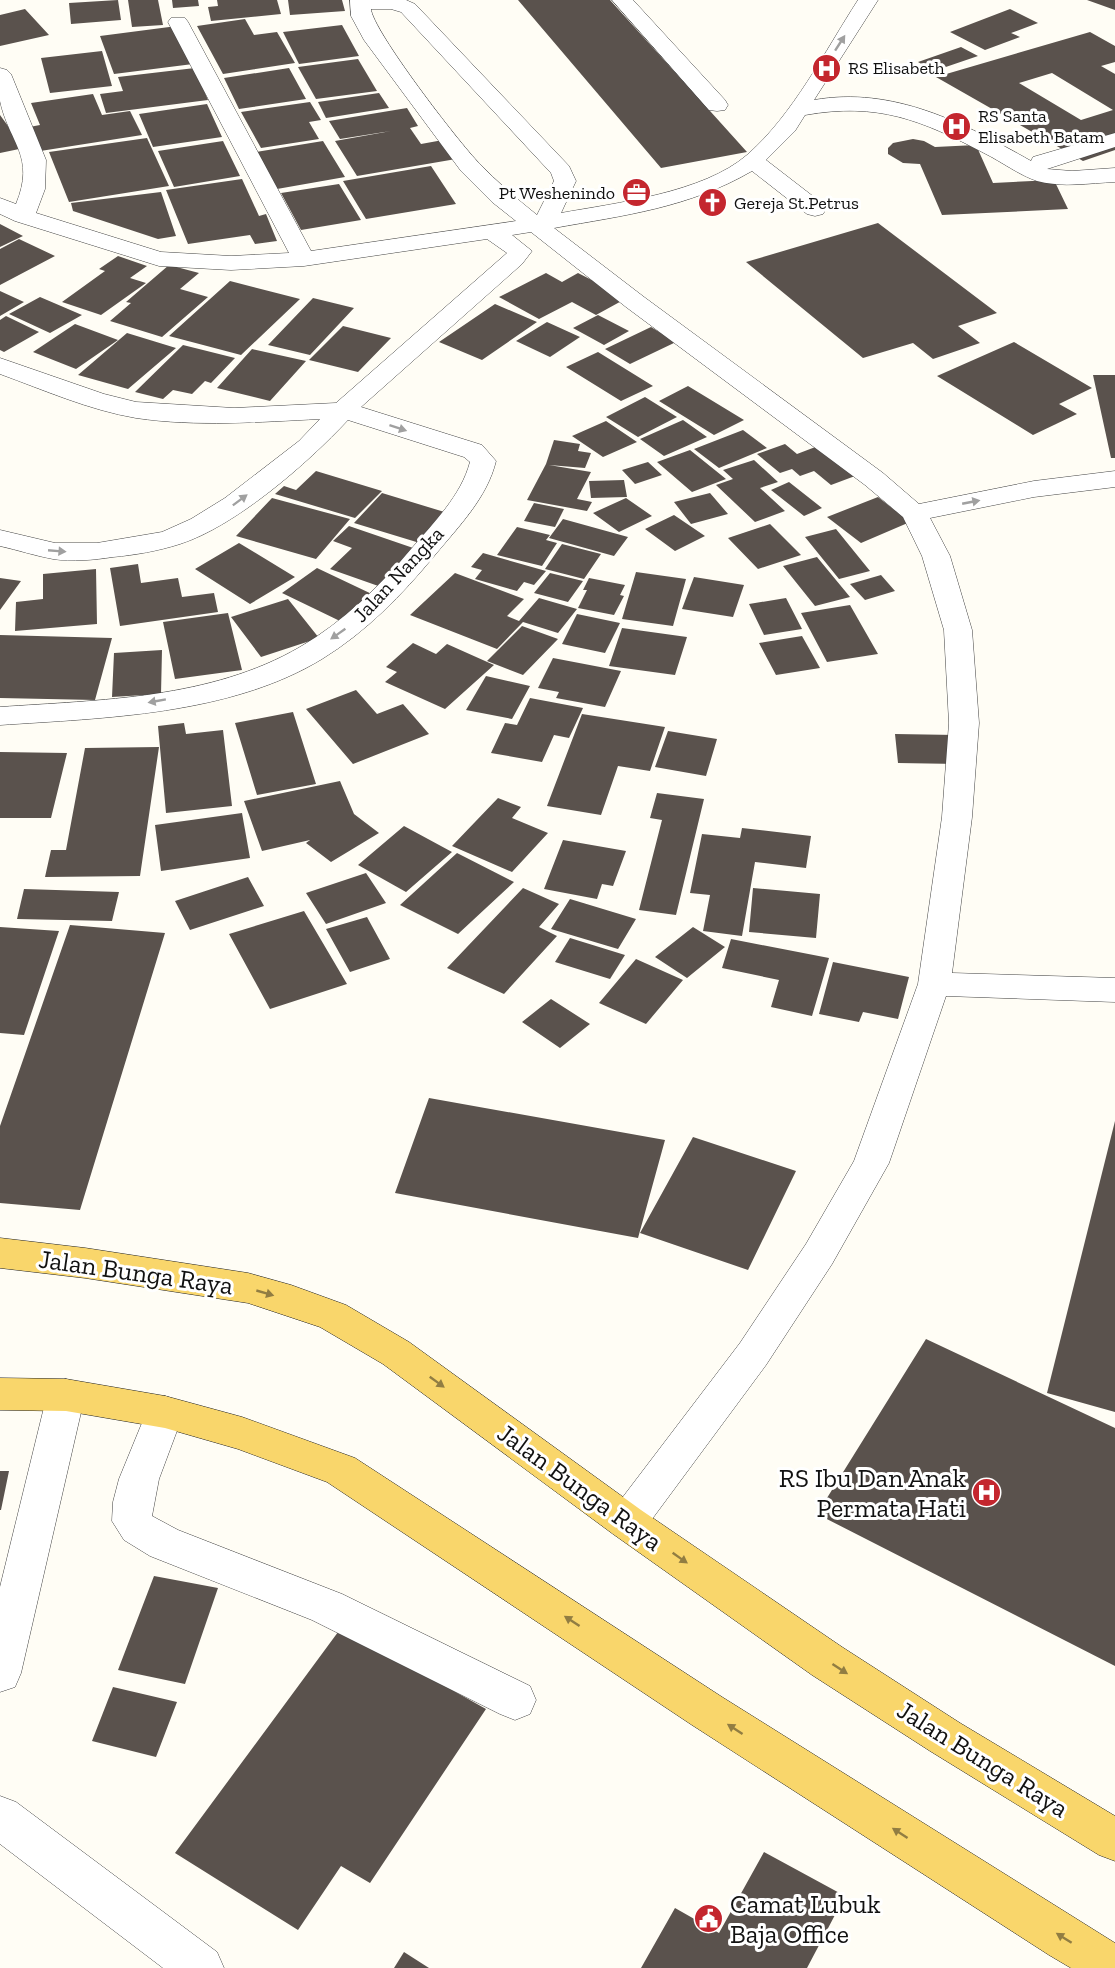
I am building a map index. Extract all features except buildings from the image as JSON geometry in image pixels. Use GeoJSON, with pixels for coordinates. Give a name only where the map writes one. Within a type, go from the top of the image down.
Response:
{"type":"FeatureCollection","features":[{"type":"Feature","properties":{"kind":"main road","name":"Jalan Bunga Raya"},"geometry":{"type":"LineString","coordinates":[[0,1253],[85,1263],[248,1288],[291,1300],[333,1316],[396,1353],[627,1522],[827,1661],[945,1737],[1115,1840]]}},
{"type":"Feature","properties":{"kind":"main road"},"geometry":{"type":"LineString","coordinates":[[0,1394],[66,1395],[165,1412],[242,1433],[341,1470],[727,1723],[1114,1968]]}},
{"type":"Feature","properties":{"kind":"street"},"geometry":{"type":"LineString","coordinates":[[622,0],[717,105]]}},
{"type":"Feature","properties":{"kind":"street"},"geometry":{"type":"LineString","coordinates":[[0,205],[23,216],[159,259],[231,263],[304,259],[492,232],[668,200],[720,180],[753,160],[787,126],[868,0]]}},
{"type":"Feature","properties":{"kind":"street"},"geometry":{"type":"LineString","coordinates":[[539,224],[563,187],[564,176],[403,1],[360,2],[361,16],[374,40],[468,166],[500,197],[539,224],[874,479],[914,513],[936,556],[958,630],[964,723],[957,817],[934,984],[871,1163],[825,1244],[753,1354],[627,1522]]}},
{"type":"Feature","properties":{"kind":"street"},"geometry":{"type":"LineString","coordinates":[[178,22],[304,259]]}},
{"type":"Feature","properties":{"kind":"street"},"geometry":{"type":"LineString","coordinates":[[0,74],[35,160],[34,189],[23,216]]}},
{"type":"Feature","properties":{"kind":"street"},"geometry":{"type":"LineString","coordinates":[[797,110],[820,105],[879,103],[900,107],[943,124],[1047,176],[1115,175]]}},
{"type":"Feature","properties":{"kind":"street"},"geometry":{"type":"LineString","coordinates":[[1035,171],[1041,162],[1115,140]]}},
{"type":"Feature","properties":{"kind":"street"},"geometry":{"type":"LineString","coordinates":[[753,160],[815,209]]}},
{"type":"Feature","properties":{"kind":"street"},"geometry":{"type":"LineString","coordinates":[[0,538],[55,552],[97,551],[138,546],[171,538],[201,525],[234,504],[308,447],[343,410],[514,259],[520,251],[492,232]]}},
{"type":"Feature","properties":{"kind":"street"},"geometry":{"type":"LineString","coordinates":[[0,364],[95,400],[136,410],[234,416],[343,410]]}},
{"type":"Feature","properties":{"kind":"street","name":"Jalan Nangka"},"geometry":{"type":"LineString","coordinates":[[0,716],[152,702],[208,691],[263,676],[307,655],[344,631],[368,610],[412,566],[464,501],[482,470],[483,461],[473,451],[343,410]]}},
{"type":"Feature","properties":{"kind":"street"},"geometry":{"type":"LineString","coordinates":[[914,513],[1034,489],[1115,479]]}},
{"type":"Feature","properties":{"kind":"street"},"geometry":{"type":"LineString","coordinates":[[934,984],[1115,990]]}},
{"type":"Feature","properties":{"kind":"street"},"geometry":{"type":"LineString","coordinates":[[0,1673],[66,1395]]}},
{"type":"Feature","properties":{"kind":"street"},"geometry":{"type":"LineString","coordinates":[[165,1412],[139,1479],[133,1502],[132,1521],[138,1528],[164,1542],[327,1607],[515,1700]]}},
{"type":"Feature","properties":{"kind":"street"},"geometry":{"type":"LineString","coordinates":[[0,1817],[201,1968]]}},
{"type":"Feature","properties":{"kind":"place","name":"RS Elisabeth"},"geometry":{"type":"Point","coordinates":[827,68]}},
{"type":"Feature","properties":{"kind":"place","name":"RS Santa Elisabeth Batam"},"geometry":{"type":"Point","coordinates":[957,126]}},
{"type":"Feature","properties":{"kind":"place","name":"Pt Weshenindo"},"geometry":{"type":"Point","coordinates":[636,193]}},
{"type":"Feature","properties":{"kind":"place","name":"Gereja St.Petrus"},"geometry":{"type":"Point","coordinates":[713,203]}},
{"type":"Feature","properties":{"kind":"place","name":"RS Ibu Dan Anak Permata Hati"},"geometry":{"type":"Point","coordinates":[987,1493]}},
{"type":"Feature","properties":{"kind":"place","name":"Camat Lubuk Baja Office"},"geometry":{"type":"Point","coordinates":[709,1919]}}]}
